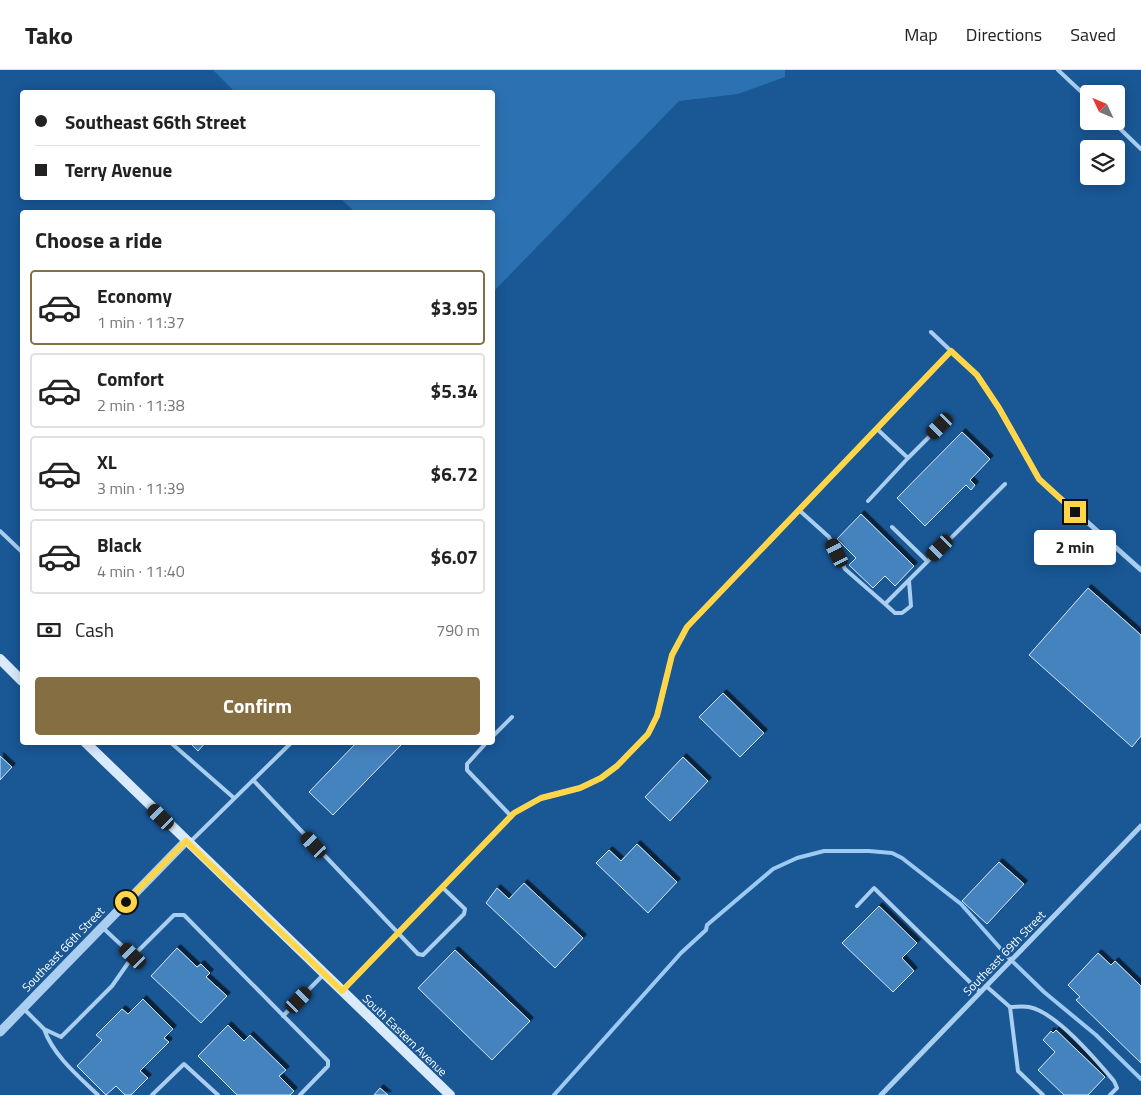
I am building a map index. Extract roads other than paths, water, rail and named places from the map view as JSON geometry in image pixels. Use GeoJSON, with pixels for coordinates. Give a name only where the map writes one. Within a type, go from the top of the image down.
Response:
{"type":"FeatureCollection","features":[{"type":"Feature","properties":{"kind":"main road"},"geometry":{"type":"LineString","coordinates":[[0,658],[20,679]]}},
{"type":"Feature","properties":{"kind":"main road","name":"South Eastern Avenue"},"geometry":{"type":"LineString","coordinates":[[88,745],[450,1095]]}},
{"type":"Feature","properties":{"kind":"street"},"geometry":{"type":"LineString","coordinates":[[342,991],[511,816],[528,804],[541,798],[580,788],[601,778],[617,766],[648,734],[657,716],[672,655],[687,627],[951,351],[977,375],[999,408],[1039,479],[1141,570]]}},
{"type":"Feature","properties":{"kind":"street","name":"Southeast 69th Street"},"geometry":{"type":"LineString","coordinates":[[881,1095],[1141,826]]}},
{"type":"Feature","properties":{"kind":"street","name":"Southeast 66th Street"},"geometry":{"type":"LineString","coordinates":[[0,1032],[187,842]]}},
{"type":"Feature","properties":{"kind":"lane"},"geometry":{"type":"LineString","coordinates":[[1058,70],[1080,91]]}},
{"type":"Feature","properties":{"kind":"lane"},"geometry":{"type":"LineString","coordinates":[[1121,130],[1141,149]]}},
{"type":"Feature","properties":{"kind":"lane"},"geometry":{"type":"LineString","coordinates":[[931,332],[951,351]]}},
{"type":"Feature","properties":{"kind":"lane"},"geometry":{"type":"LineString","coordinates":[[868,502],[940,426]]}},
{"type":"Feature","properties":{"kind":"lane"},"geometry":{"type":"LineString","coordinates":[[877,429],[908,458]]}},
{"type":"Feature","properties":{"kind":"lane"},"geometry":{"type":"LineString","coordinates":[[885,604],[1005,484]]}},
{"type":"Feature","properties":{"kind":"lane"},"geometry":{"type":"LineString","coordinates":[[799,510],[829,537],[845,569],[895,613],[902,613],[910,606],[909,581]]}},
{"type":"Feature","properties":{"kind":"lane"},"geometry":{"type":"LineString","coordinates":[[892,528],[927,561]]}},
{"type":"Feature","properties":{"kind":"lane"},"geometry":{"type":"LineString","coordinates":[[0,531],[20,550]]}},
{"type":"Feature","properties":{"kind":"lane"},"geometry":{"type":"LineString","coordinates":[[495,734],[512,717]]}},
{"type":"Feature","properties":{"kind":"lane"},"geometry":{"type":"LineString","coordinates":[[173,745],[234,798]]}},
{"type":"Feature","properties":{"kind":"lane"},"geometry":{"type":"LineString","coordinates":[[187,842],[289,745]]}},
{"type":"Feature","properties":{"kind":"lane"},"geometry":{"type":"LineString","coordinates":[[484,745],[467,764],[467,770],[511,816]]}},
{"type":"Feature","properties":{"kind":"lane"},"geometry":{"type":"LineString","coordinates":[[254,780],[418,954],[423,955],[464,914],[465,909],[442,888]]}},
{"type":"Feature","properties":{"kind":"lane"},"geometry":{"type":"LineString","coordinates":[[857,906],[874,888],[980,992]]}},
{"type":"Feature","properties":{"kind":"lane"},"geometry":{"type":"LineString","coordinates":[[23,1008],[44,1029],[61,1037],[112,986],[133,956],[174,916],[184,915],[328,1061],[328,1066],[300,1095]]}},
{"type":"Feature","properties":{"kind":"lane"},"geometry":{"type":"LineString","coordinates":[[102,927],[133,956]]}},
{"type":"Feature","properties":{"kind":"lane"},"geometry":{"type":"LineString","coordinates":[[283,1016],[324,974]]}},
{"type":"Feature","properties":{"kind":"lane"},"geometry":{"type":"LineString","coordinates":[[986,986],[1010,1007],[1030,1007],[1046,1015],[1061,1026],[1114,1081],[1117,1088],[1110,1095]]}},
{"type":"Feature","properties":{"kind":"lane"},"geometry":{"type":"LineString","coordinates":[[1010,1007],[1018,1071],[1043,1095]]}},
{"type":"Feature","properties":{"kind":"lane"},"geometry":{"type":"LineString","coordinates":[[44,1029],[48,1040],[72,1071],[98,1095]]}},
{"type":"Feature","properties":{"kind":"lane"},"geometry":{"type":"LineString","coordinates":[[152,1095],[184,1064],[218,1095]]}},
{"type":"Feature","properties":{"kind":"waterway"},"geometry":{"type":"LineString","coordinates":[[554,1095],[681,953],[706,930],[707,925],[773,869],[797,858],[824,851],[892,853],[902,858],[961,904],[1008,957],[1044,992],[1096,1035],[1141,1079]]}}]}
